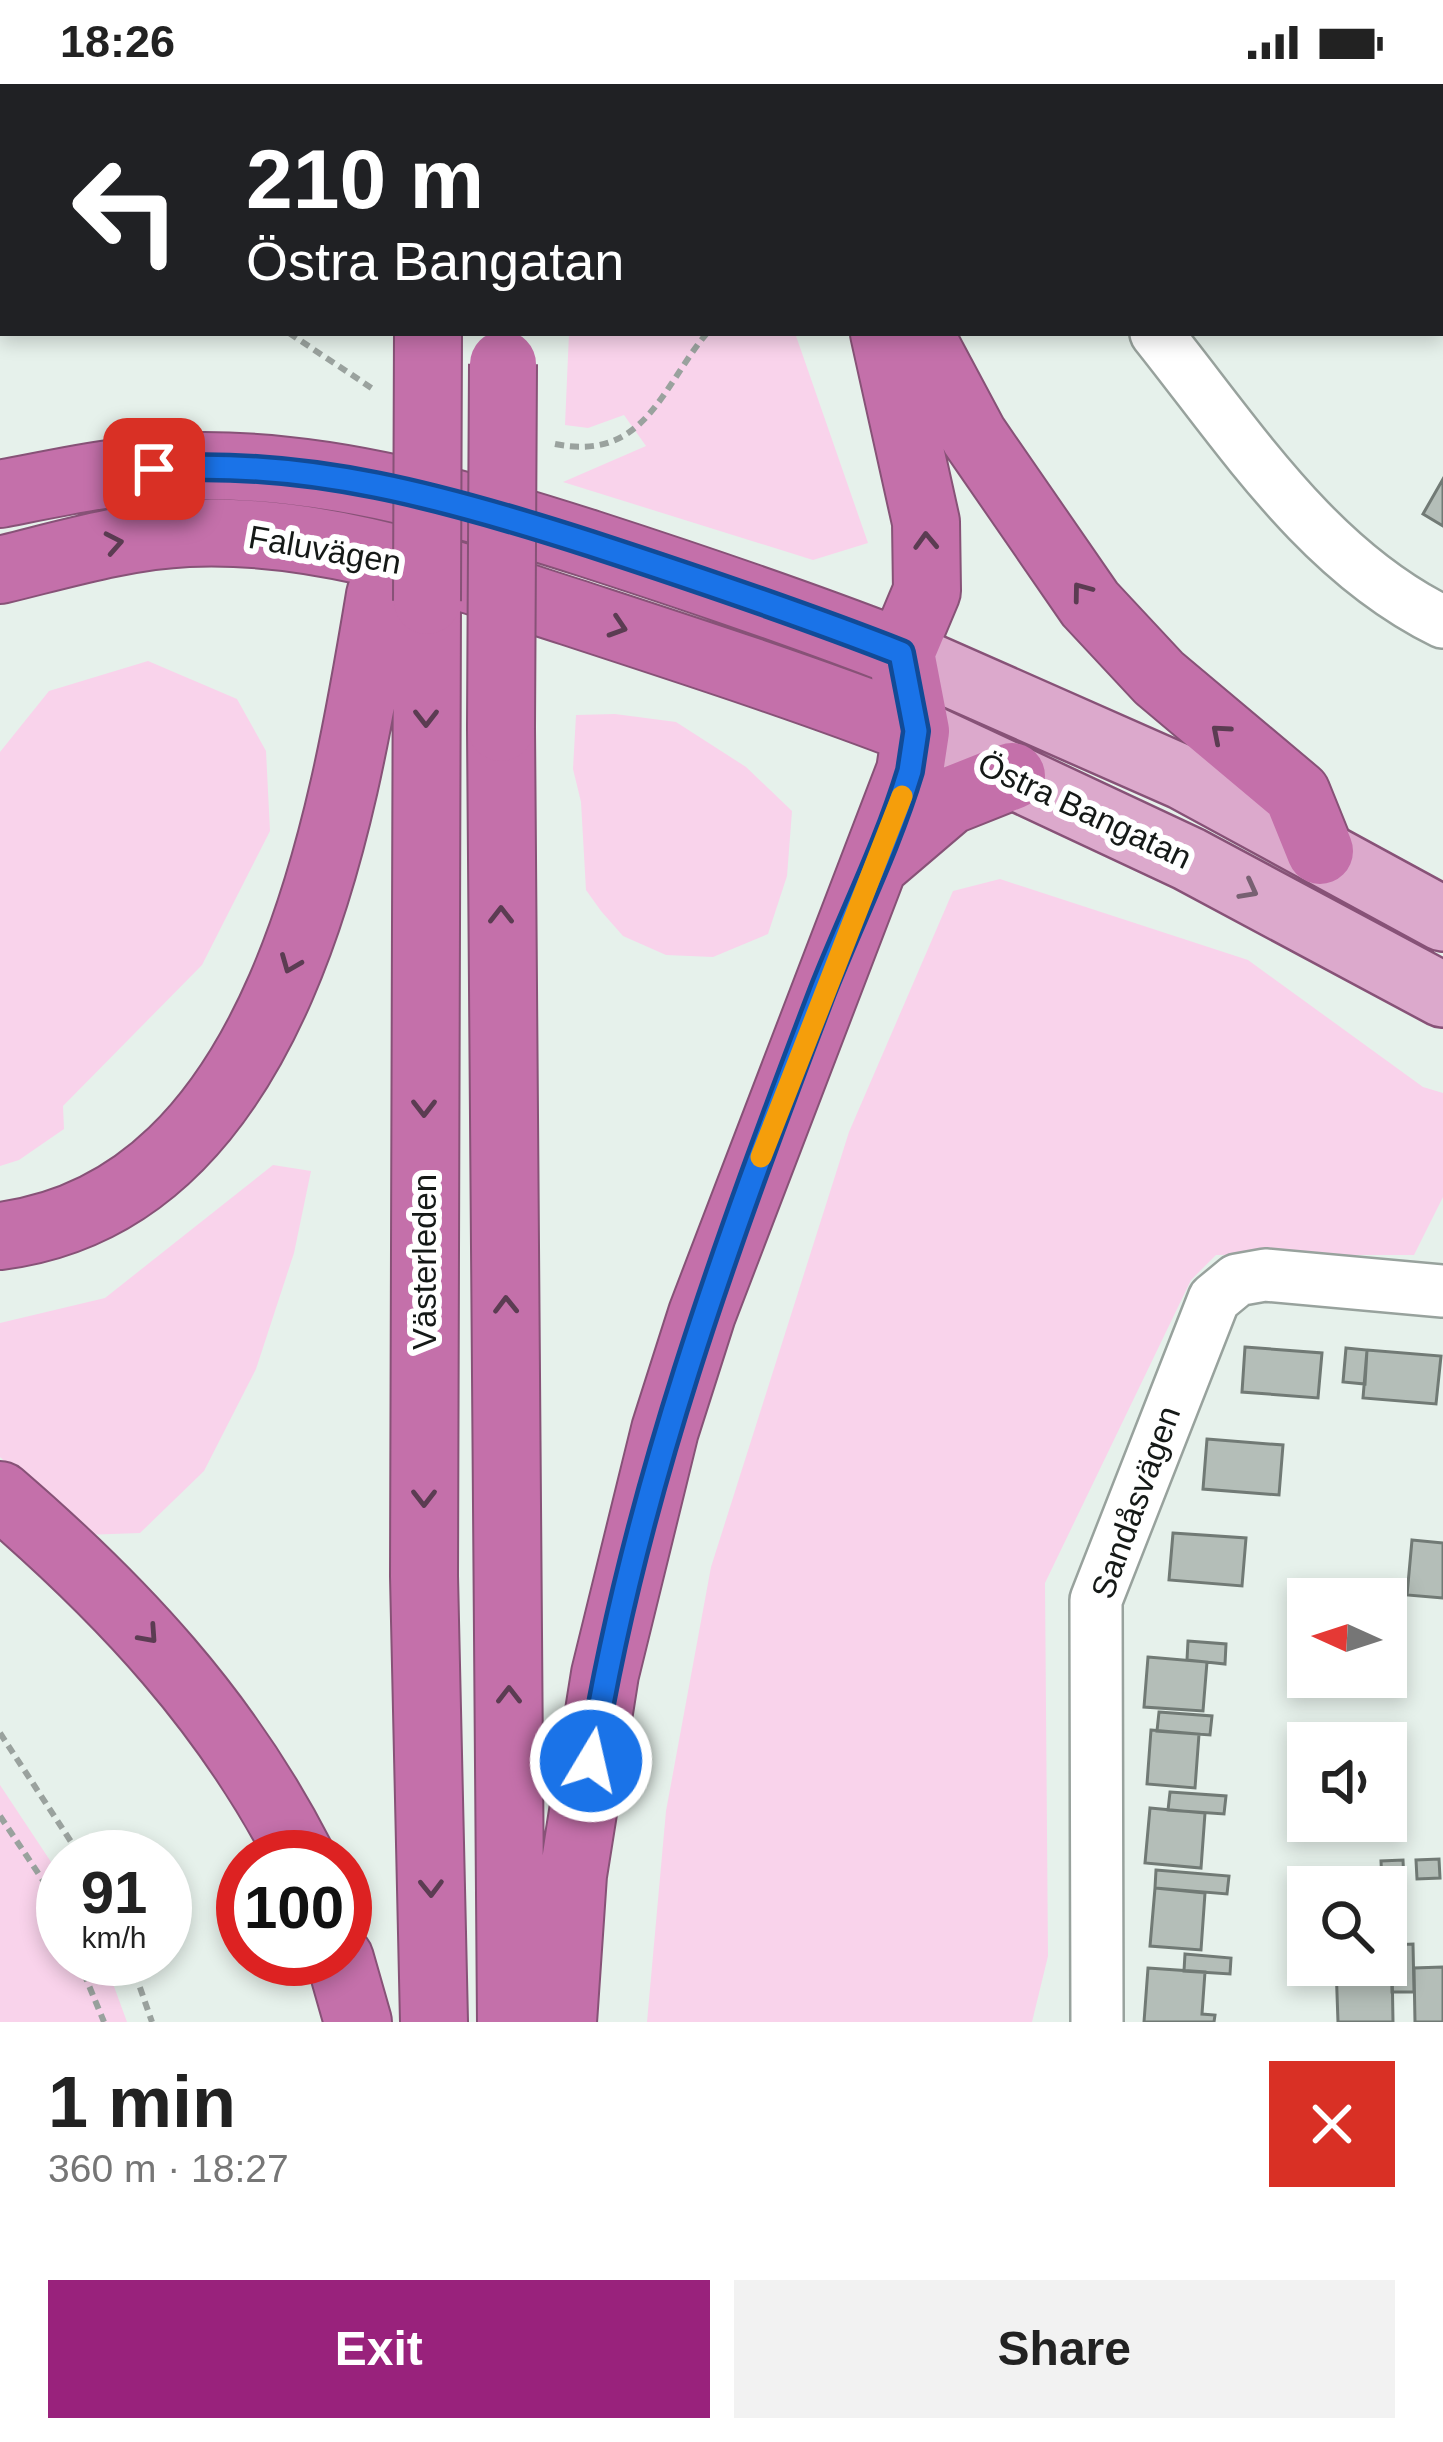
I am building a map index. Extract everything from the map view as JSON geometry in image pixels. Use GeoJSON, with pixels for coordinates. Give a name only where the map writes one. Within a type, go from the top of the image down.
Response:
{"type":"FeatureCollection","features":[{"type":"Feature","properties":{"kind":"highway"},"geometry":{"type":"LineString","coordinates":[[0,1236],[63,1220],[150,1170],[218,1100],[247,1057],[286,974],[328,853],[360,718],[404,598],[415,336]]}},
{"type":"Feature","properties":{"kind":"highway","name":"Västerleden"},"geometry":{"type":"LineString","coordinates":[[428,336],[427,502],[404,598],[434,2022]]}},
{"type":"Feature","properties":{"kind":"highway"},"geometry":{"type":"LineString","coordinates":[[562,2022],[573,1875],[584,1805],[618,1611],[664,1430],[742,1206],[906,784],[916,731],[901,653],[927,591],[926,522],[885,336]]}},
{"type":"Feature","properties":{"kind":"highway"},"geometry":{"type":"LineString","coordinates":[[921,336],[974,436],[1090,604],[1193,709],[1298,794],[1320,850]]}},
{"type":"Feature","properties":{"kind":"highway"},"geometry":{"type":"LineString","coordinates":[[504,349],[501,728],[511,2022]]}},
{"type":"Feature","properties":{"kind":"highway","name":"Faluvägen"},"geometry":{"type":"LineString","coordinates":[[0,494],[113,472],[249,467],[384,485],[506,546]]}},
{"type":"Feature","properties":{"kind":"highway","name":"Faluvägen"},"geometry":{"type":"LineString","coordinates":[[0,571],[147,537],[248,533],[354,548],[506,546]]}},
{"type":"Feature","properties":{"kind":"highway","name":"Östra Bangatan"},"geometry":{"type":"LineString","coordinates":[[506,546],[901,653]]}},
{"type":"Feature","properties":{"kind":"highway","name":"Östra Bangatan"},"geometry":{"type":"LineString","coordinates":[[506,546],[765,675],[916,731]]}},
{"type":"Feature","properties":{"kind":"highway"},"geometry":{"type":"LineString","coordinates":[[765,675],[791,652],[901,653]]}},
{"type":"Feature","properties":{"kind":"highway"},"geometry":{"type":"LineString","coordinates":[[874,866],[915,825],[949,801],[1012,776]]}},
{"type":"Feature","properties":{"kind":"highway"},"geometry":{"type":"LineString","coordinates":[[0,1496],[107,1591],[183,1673],[250,1763],[286,1830]]}},
{"type":"Feature","properties":{"kind":"highway"},"geometry":{"type":"LineString","coordinates":[[348,1986],[358,2022]]}},
{"type":"Feature","properties":{"kind":"main road","name":"Östra Bangatan"},"geometry":{"type":"LineString","coordinates":[[901,653],[1184,778],[1443,919]]}},
{"type":"Feature","properties":{"kind":"main road","name":"Östra Bangatan"},"geometry":{"type":"LineString","coordinates":[[916,731],[1189,859],[1443,995]]}},
{"type":"Feature","properties":{"kind":"street"},"geometry":{"type":"LineString","coordinates":[[1158,336],[1335,548],[1378,584],[1443,622]]}},
{"type":"Feature","properties":{"kind":"street","name":"Sandåsvägen"},"geometry":{"type":"LineString","coordinates":[[1096,2022],[1096,1600],[1214,1299],[1238,1280],[1265,1275],[1443,1291]]}},
{"type":"Feature","properties":{"kind":"path"},"geometry":{"type":"LineString","coordinates":[[539,440],[586,447],[625,436],[645,422],[705,336]]}},
{"type":"Feature","properties":{"kind":"path"},"geometry":{"type":"LineString","coordinates":[[0,1733],[63,1830]]}},
{"type":"Feature","properties":{"kind":"path"},"geometry":{"type":"LineString","coordinates":[[0,1816],[36,1870]]}},
{"type":"Feature","properties":{"kind":"path"},"geometry":{"type":"LineString","coordinates":[[89,1986],[104,2022]]}},
{"type":"Feature","properties":{"kind":"path"},"geometry":{"type":"LineString","coordinates":[[139,1986],[152,2022]]}},
{"type":"Feature","properties":{"kind":"shaded area"},"geometry":{"type":"Polygon","coordinates":[[[569,336],[796,336],[868,543],[813,560],[563,482],[646,446],[624,415],[588,428],[565,425],[569,336]]]}},
{"type":"Feature","properties":{"kind":"shaded area"},"geometry":{"type":"Polygon","coordinates":[[[148,661],[237,699],[266,751],[270,831],[202,965],[63,1106],[64,1129],[19,1160],[0,1166],[0,752],[49,691],[148,661]]]}},
{"type":"Feature","properties":{"kind":"shaded area"},"geometry":{"type":"Polygon","coordinates":[[[615,714],[676,722],[746,767],[792,811],[787,876],[768,934],[713,957],[666,955],[623,936],[586,890],[581,802],[573,769],[576,715],[615,714]]]}},
{"type":"Feature","properties":{"kind":"shaded area"},"geometry":{"type":"Polygon","coordinates":[[[1000,879],[1248,960],[1423,1087],[1443,1093],[1443,1197],[1414,1255],[1216,1255],[1191,1280],[1045,1583],[1048,1956],[1032,2022],[647,2022],[666,1811],[711,1567],[849,1132],[953,891],[1000,879]]]}},
{"type":"Feature","properties":{"kind":"shaded area"},"geometry":{"type":"Polygon","coordinates":[[[273,1165],[311,1171],[294,1253],[256,1369],[204,1471],[140,1533],[84,1535],[0,1457],[0,1323],[105,1298],[273,1165]]]}},
{"type":"Feature","properties":{"kind":"shaded area"},"geometry":{"type":"Polygon","coordinates":[[[0,1785],[36,1839],[36,1986],[114,1986],[127,2022],[0,2022],[0,1785]]]}},
{"type":"Feature","properties":{"kind":"building"},"geometry":{"type":"Polygon","coordinates":[[[1443,479],[1443,526],[1423,514],[1443,479]]]}},
{"type":"Feature","properties":{"kind":"building"},"geometry":{"type":"Polygon","coordinates":[[[1245,1347],[1322,1353],[1318,1398],[1242,1392],[1245,1347]]]}},
{"type":"Feature","properties":{"kind":"building"},"geometry":{"type":"Polygon","coordinates":[[[1346,1348],[1367,1350],[1365,1384],[1343,1382],[1346,1348]]]}},
{"type":"Feature","properties":{"kind":"building"},"geometry":{"type":"Polygon","coordinates":[[[1367,1350],[1441,1356],[1436,1404],[1363,1398],[1367,1350]]]}},
{"type":"Feature","properties":{"kind":"building"},"geometry":{"type":"Polygon","coordinates":[[[1207,1439],[1283,1445],[1279,1495],[1203,1489],[1207,1439]]]}},
{"type":"Feature","properties":{"kind":"building"},"geometry":{"type":"Polygon","coordinates":[[[1173,1533],[1246,1538],[1242,1586],[1169,1580],[1173,1533]]]}},
{"type":"Feature","properties":{"kind":"building"},"geometry":{"type":"Polygon","coordinates":[[[1412,1540],[1443,1543],[1443,1598],[1407,1595],[1412,1540]]]}},
{"type":"Feature","properties":{"kind":"building"},"geometry":{"type":"Polygon","coordinates":[[[1188,1641],[1226,1644],[1225,1664],[1187,1660],[1188,1641]]]}},
{"type":"Feature","properties":{"kind":"building"},"geometry":{"type":"Polygon","coordinates":[[[1148,1657],[1207,1662],[1203,1711],[1144,1707],[1148,1657]]]}},
{"type":"Feature","properties":{"kind":"building"},"geometry":{"type":"Polygon","coordinates":[[[1159,1712],[1212,1716],[1210,1735],[1157,1731],[1159,1712]]]}},
{"type":"Feature","properties":{"kind":"building"},"geometry":{"type":"Polygon","coordinates":[[[1151,1730],[1199,1734],[1195,1788],[1147,1784],[1151,1730]]]}},
{"type":"Feature","properties":{"kind":"building"},"geometry":{"type":"Polygon","coordinates":[[[1170,1792],[1226,1796],[1224,1814],[1168,1810],[1170,1792]]]}},
{"type":"Feature","properties":{"kind":"building"},"geometry":{"type":"Polygon","coordinates":[[[1150,1808],[1205,1813],[1201,1868],[1145,1863],[1150,1808]]]}},
{"type":"Feature","properties":{"kind":"building"},"geometry":{"type":"Polygon","coordinates":[[[1439,1859],[1440,1878],[1417,1879],[1416,1860],[1439,1859]]]}},
{"type":"Feature","properties":{"kind":"building"},"geometry":{"type":"Polygon","coordinates":[[[1403,1860],[1403,1866],[1381,1866],[1381,1861],[1403,1860]]]}},
{"type":"Feature","properties":{"kind":"building"},"geometry":{"type":"Polygon","coordinates":[[[1156,1870],[1229,1876],[1227,1894],[1155,1888],[1156,1870]]]}},
{"type":"Feature","properties":{"kind":"building"},"geometry":{"type":"Polygon","coordinates":[[[1155,1888],[1205,1893],[1201,1950],[1150,1946],[1155,1888]]]}},
{"type":"Feature","properties":{"kind":"building"},"geometry":{"type":"Polygon","coordinates":[[[1407,1944],[1413,1944],[1414,1992],[1392,1992],[1392,1986],[1407,1986],[1407,1944]]]}},
{"type":"Feature","properties":{"kind":"building"},"geometry":{"type":"Polygon","coordinates":[[[1185,1954],[1231,1958],[1230,1974],[1184,1971],[1185,1954]]]}},
{"type":"Feature","properties":{"kind":"building"},"geometry":{"type":"Polygon","coordinates":[[[1443,1967],[1443,2022],[1415,2022],[1414,1968],[1443,1967]]]}},
{"type":"Feature","properties":{"kind":"building"},"geometry":{"type":"Polygon","coordinates":[[[1148,1968],[1205,1972],[1202,2014],[1215,2015],[1214,2022],[1144,2022],[1148,1968]]]}},
{"type":"Feature","properties":{"kind":"building"},"geometry":{"type":"Polygon","coordinates":[[[1337,1986],[1392,1986],[1393,2022],[1338,2022],[1337,1986]]]}},
{"type":"Feature","properties":{"kind":"slow traffic"},"geometry":{"type":"LineString","coordinates":[[761,1157],[902,796]]}},
{"type":"Feature","properties":{"kind":"route"},"geometry":{"type":"LineString","coordinates":[[154,469],[249,467],[423,493],[508,515],[727,588],[901,653],[916,731],[910,771],[702,1314],[664,1430],[618,1611],[591,1761]]}}]}
